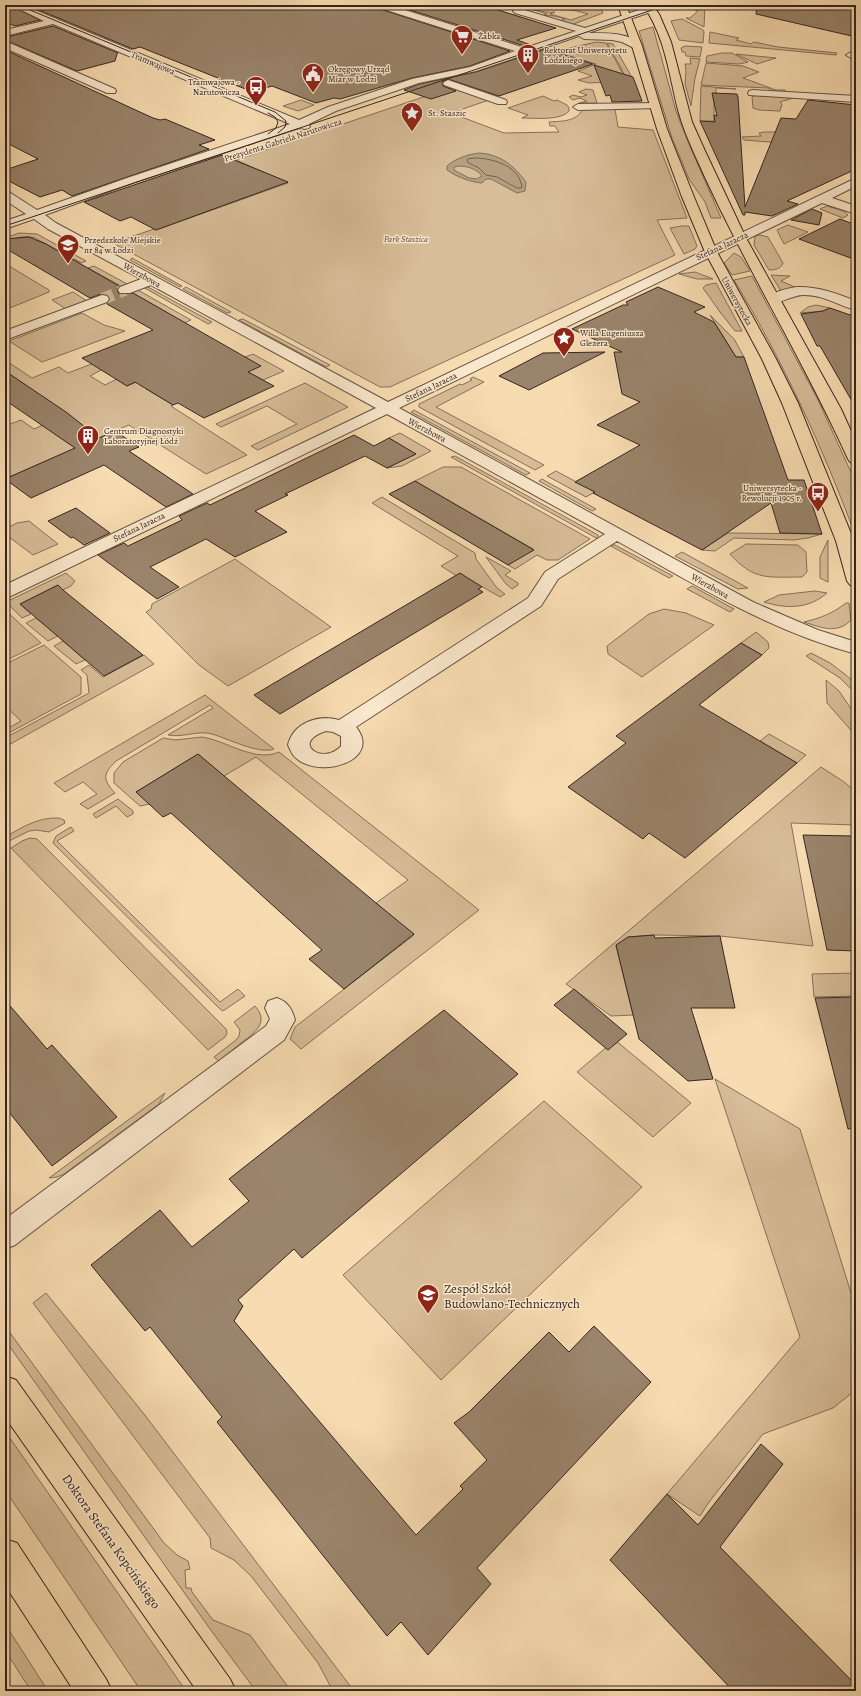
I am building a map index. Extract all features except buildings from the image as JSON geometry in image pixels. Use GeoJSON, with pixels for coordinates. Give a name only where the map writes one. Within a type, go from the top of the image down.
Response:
{"type":"FeatureCollection","features":[{"type":"Feature","properties":{"kind":"main road","name":"Uniwersytecka"},"geometry":{"type":"LineString","coordinates":[[622,5],[637,46],[662,129],[711,252],[769,359],[790,403],[845,541],[856,581]]}},
{"type":"Feature","properties":{"kind":"main road"},"geometry":{"type":"LineString","coordinates":[[649,7],[657,18],[688,122],[740,238],[833,408],[856,459]]}},
{"type":"Feature","properties":{"kind":"main road","name":"Doktora Stefana Kopcińskiego"},"geometry":{"type":"LineString","coordinates":[[5,1391],[218,1691]]}},
{"type":"Feature","properties":{"kind":"main road"},"geometry":{"type":"LineString","coordinates":[[5,1555],[94,1691]]}},
{"type":"Feature","properties":{"kind":"street","name":"Tramwajowa"},"geometry":{"type":"LineString","coordinates":[[15,5],[314,130]]}},
{"type":"Feature","properties":{"kind":"street"},"geometry":{"type":"LineString","coordinates":[[380,5],[524,51]]}},
{"type":"Feature","properties":{"kind":"street"},"geometry":{"type":"LineString","coordinates":[[536,5],[518,11],[585,31]]}},
{"type":"Feature","properties":{"kind":"street"},"geometry":{"type":"LineString","coordinates":[[436,89],[472,69],[627,17],[649,7],[663,5]]}},
{"type":"Feature","properties":{"kind":"street"},"geometry":{"type":"LineString","coordinates":[[5,33],[54,21]]}},
{"type":"Feature","properties":{"kind":"street"},"geometry":{"type":"LineString","coordinates":[[573,35],[613,37],[625,40],[637,46]]}},
{"type":"Feature","properties":{"kind":"street"},"geometry":{"type":"LineString","coordinates":[[5,44],[111,91]]}},
{"type":"Feature","properties":{"kind":"street"},"geometry":{"type":"LineString","coordinates":[[856,52],[851,55],[856,58]]}},
{"type":"Feature","properties":{"kind":"street","name":"Prezydenta Gabriela Narutowicza"},"geometry":{"type":"LineString","coordinates":[[5,225],[90,196],[131,180],[299,124],[342,113],[472,69]]}},
{"type":"Feature","properties":{"kind":"street"},"geometry":{"type":"LineString","coordinates":[[448,83],[502,102]]}},
{"type":"Feature","properties":{"kind":"street"},"geometry":{"type":"LineString","coordinates":[[753,93],[856,99]]}},
{"type":"Feature","properties":{"kind":"street"},"geometry":{"type":"LineString","coordinates":[[578,107],[655,106]]}},
{"type":"Feature","properties":{"kind":"street","name":"Prezydenta Gabriela Narutowicza"},"geometry":{"type":"LineString","coordinates":[[90,196],[149,185],[314,130]]}},
{"type":"Feature","properties":{"kind":"street","name":"Stefana Jaracza"},"geometry":{"type":"LineString","coordinates":[[5,592],[856,182]]}},
{"type":"Feature","properties":{"kind":"street","name":"Wierzbowa"},"geometry":{"type":"LineString","coordinates":[[5,195],[52,226],[757,611],[811,634],[856,648]]}},
{"type":"Feature","properties":{"kind":"street"},"geometry":{"type":"LineString","coordinates":[[822,199],[856,210]]}},
{"type":"Feature","properties":{"kind":"street"},"geometry":{"type":"LineString","coordinates":[[125,290],[151,280]]}},
{"type":"Feature","properties":{"kind":"street"},"geometry":{"type":"LineString","coordinates":[[774,299],[792,291],[817,290],[853,301]]}},
{"type":"Feature","properties":{"kind":"street"},"geometry":{"type":"LineString","coordinates":[[5,336],[102,299]]}},
{"type":"Feature","properties":{"kind":"street"},"geometry":{"type":"LineString","coordinates":[[342,727],[535,602],[551,576],[617,534]]}},
{"type":"Feature","properties":{"kind":"street"},"geometry":{"type":"LineString","coordinates":[[5,1236],[275,1033],[282,1020],[281,1013],[277,1008]]}},
{"type":"Feature","properties":{"kind":"green space"},"geometry":{"type":"Polygon","coordinates":[[[556,5],[567,8],[575,5],[599,5],[603,13],[571,25],[560,21],[565,19],[553,16],[541,16],[547,14],[531,9],[525,10],[538,7],[533,9],[555,12],[550,14],[571,20],[588,14],[571,10],[560,10],[565,8],[556,5]]]}},
{"type":"Feature","properties":{"kind":"green space"},"geometry":{"type":"Polygon","coordinates":[[[701,6],[705,6],[704,27],[686,18],[690,18],[698,11],[695,10],[701,6]]]}},
{"type":"Feature","properties":{"kind":"green space"},"geometry":{"type":"Polygon","coordinates":[[[682,19],[703,30],[703,43],[679,40],[671,21],[682,19]]]}},
{"type":"Feature","properties":{"kind":"green space"},"geometry":{"type":"Polygon","coordinates":[[[653,27],[676,111],[721,218],[711,218],[705,202],[689,179],[672,138],[639,31],[653,27]]]}},
{"type":"Feature","properties":{"kind":"green space"},"geometry":{"type":"Polygon","coordinates":[[[710,32],[739,38],[736,40],[751,44],[754,42],[778,47],[837,53],[836,55],[709,43],[710,32]]]}},
{"type":"Feature","properties":{"kind":"green space"},"geometry":{"type":"Polygon","coordinates":[[[596,42],[606,43],[627,81],[589,83],[578,80],[592,76],[578,71],[596,64],[563,54],[546,60],[541,56],[561,50],[596,42]]]}},
{"type":"Feature","properties":{"kind":"green space"},"geometry":{"type":"Polygon","coordinates":[[[607,43],[613,44],[634,81],[628,81],[607,43]]]}},
{"type":"Feature","properties":{"kind":"green space"},"geometry":{"type":"Polygon","coordinates":[[[685,46],[702,47],[700,57],[686,56],[685,52],[682,52],[681,48],[685,46]]]}},
{"type":"Feature","properties":{"kind":"green space"},"geometry":{"type":"Polygon","coordinates":[[[732,53],[748,62],[739,64],[706,62],[707,56],[732,53]]]}},
{"type":"Feature","properties":{"kind":"green space"},"geometry":{"type":"Polygon","coordinates":[[[736,54],[776,58],[757,64],[736,54]]]}},
{"type":"Feature","properties":{"kind":"green space"},"geometry":{"type":"Polygon","coordinates":[[[690,58],[700,59],[695,78],[691,106],[685,84],[685,64],[691,64],[690,58]]]}},
{"type":"Feature","properties":{"kind":"green space"},"geometry":{"type":"Polygon","coordinates":[[[706,63],[743,66],[759,72],[743,78],[776,90],[785,90],[785,92],[772,91],[768,88],[701,85],[706,63]]]}},
{"type":"Feature","properties":{"kind":"green space"},"geometry":{"type":"Polygon","coordinates":[[[701,86],[736,89],[716,88],[716,93],[714,93],[714,121],[700,121],[701,86]]]}},
{"type":"Feature","properties":{"kind":"green space","name":"Park Staszica"},"geometry":{"type":"Polygon","coordinates":[[[453,87],[489,100],[451,113],[504,133],[559,132],[555,126],[550,126],[549,122],[573,119],[583,109],[615,109],[618,127],[653,130],[687,218],[657,220],[675,255],[390,387],[380,387],[113,243],[154,229],[156,230],[288,183],[236,160],[453,87]]]}},
{"type":"Feature","properties":{"kind":"green space"},"geometry":{"type":"Polygon","coordinates":[[[586,89],[593,90],[597,103],[579,103],[587,101],[580,98],[573,100],[569,97],[573,95],[581,97],[587,95],[579,92],[586,89]]]}},
{"type":"Feature","properties":{"kind":"green space"},"geometry":{"type":"Polygon","coordinates":[[[756,95],[797,97],[780,102],[782,104],[780,111],[778,111],[759,110],[753,108],[752,97],[756,95]]]}},
{"type":"Feature","properties":{"kind":"green space"},"geometry":{"type":"Polygon","coordinates":[[[543,96],[567,105],[569,111],[554,118],[522,118],[528,115],[508,108],[543,96]]]}},
{"type":"Feature","properties":{"kind":"green space"},"geometry":{"type":"Polygon","coordinates":[[[301,100],[314,105],[298,111],[283,106],[301,100]]]}},
{"type":"Feature","properties":{"kind":"green space"},"geometry":{"type":"Polygon","coordinates":[[[786,132],[794,144],[744,140],[742,137],[761,136],[759,133],[786,132]]]}},
{"type":"Feature","properties":{"kind":"green space"},"geometry":{"type":"Polygon","coordinates":[[[827,206],[844,211],[848,215],[843,218],[820,209],[827,206]]]}},
{"type":"Feature","properties":{"kind":"green space"},"geometry":{"type":"Polygon","coordinates":[[[788,225],[808,232],[784,244],[777,230],[788,225]]]}},
{"type":"Feature","properties":{"kind":"green space"},"geometry":{"type":"Polygon","coordinates":[[[689,226],[697,246],[695,249],[684,254],[670,228],[689,226]]]}},
{"type":"Feature","properties":{"kind":"green space"},"geometry":{"type":"Polygon","coordinates":[[[19,233],[37,234],[86,261],[81,263],[31,237],[16,238],[5,241],[5,238],[19,233]]]}},
{"type":"Feature","properties":{"kind":"green space"},"geometry":{"type":"Polygon","coordinates":[[[760,235],[768,237],[783,263],[779,268],[769,270],[754,245],[755,236],[760,235]]]}},
{"type":"Feature","properties":{"kind":"green space"},"geometry":{"type":"Polygon","coordinates":[[[734,253],[741,257],[750,271],[732,275],[724,263],[734,253]]]}},
{"type":"Feature","properties":{"kind":"green space"},"geometry":{"type":"Polygon","coordinates":[[[132,258],[182,286],[180,287],[130,260],[132,258]]]}},
{"type":"Feature","properties":{"kind":"green space"},"geometry":{"type":"Polygon","coordinates":[[[5,266],[9,266],[49,290],[49,292],[5,310],[5,266]]]}},
{"type":"Feature","properties":{"kind":"green space"},"geometry":{"type":"Polygon","coordinates":[[[94,266],[129,285],[123,287],[88,268],[94,266]]]}},
{"type":"Feature","properties":{"kind":"green space"},"geometry":{"type":"Polygon","coordinates":[[[695,272],[713,279],[697,279],[679,274],[695,272]]]}},
{"type":"Feature","properties":{"kind":"green space"},"geometry":{"type":"Polygon","coordinates":[[[771,275],[790,276],[781,281],[797,288],[781,291],[771,275]]]}},
{"type":"Feature","properties":{"kind":"green space"},"geometry":{"type":"Polygon","coordinates":[[[752,276],[818,400],[855,481],[856,537],[830,471],[801,406],[769,342],[734,280],[752,276]]]}},
{"type":"Feature","properties":{"kind":"green space"},"geometry":{"type":"Polygon","coordinates":[[[716,283],[742,331],[735,331],[703,288],[706,285],[716,283]]]}},
{"type":"Feature","properties":{"kind":"green space"},"geometry":{"type":"Polygon","coordinates":[[[146,286],[212,322],[208,324],[143,287],[146,286]]]}},
{"type":"Feature","properties":{"kind":"green space"},"geometry":{"type":"Polygon","coordinates":[[[186,287],[231,312],[227,313],[183,289],[186,287]]]}},
{"type":"Feature","properties":{"kind":"green space"},"geometry":{"type":"Polygon","coordinates":[[[136,289],[191,320],[184,323],[129,291],[136,289]]]}},
{"type":"Feature","properties":{"kind":"green space"},"geometry":{"type":"Polygon","coordinates":[[[73,292],[87,301],[66,309],[52,300],[73,292]]]}},
{"type":"Feature","properties":{"kind":"green space"},"geometry":{"type":"Polygon","coordinates":[[[816,305],[830,308],[823,311],[800,313],[808,307],[816,305]]]}},
{"type":"Feature","properties":{"kind":"green space"},"geometry":{"type":"Polygon","coordinates":[[[82,313],[104,325],[125,331],[42,362],[9,341],[82,313]]]}},
{"type":"Feature","properties":{"kind":"green space"},"geometry":{"type":"Polygon","coordinates":[[[710,315],[734,339],[744,357],[736,357],[710,315]]]}},
{"type":"Feature","properties":{"kind":"green space"},"geometry":{"type":"Polygon","coordinates":[[[243,319],[330,365],[326,367],[239,320],[243,319]]]}},
{"type":"Feature","properties":{"kind":"green space"},"geometry":{"type":"Polygon","coordinates":[[[253,354],[284,371],[263,380],[248,372],[245,357],[253,354]]]}},
{"type":"Feature","properties":{"kind":"green space"},"geometry":{"type":"Polygon","coordinates":[[[5,360],[32,378],[59,367],[68,373],[94,363],[103,369],[90,376],[105,385],[117,379],[127,386],[153,375],[146,389],[173,405],[171,406],[247,455],[206,474],[129,425],[5,479],[5,426],[21,420],[34,429],[68,414],[5,371],[5,360]]]}},
{"type":"Feature","properties":{"kind":"green space"},"geometry":{"type":"Polygon","coordinates":[[[473,377],[484,382],[436,407],[544,465],[535,470],[419,407],[419,404],[460,384],[462,385],[472,380],[470,379],[473,377]]]}},
{"type":"Feature","properties":{"kind":"green space"},"geometry":{"type":"Polygon","coordinates":[[[305,383],[348,407],[258,450],[251,446],[297,424],[267,406],[221,427],[216,424],[305,383]]]}},
{"type":"Feature","properties":{"kind":"green space"},"geometry":{"type":"Polygon","coordinates":[[[414,410],[530,473],[526,475],[411,412],[414,410]]]}},
{"type":"Feature","properties":{"kind":"green space"},"geometry":{"type":"Polygon","coordinates":[[[400,433],[431,451],[402,466],[387,468],[415,454],[389,438],[400,433]]]}},
{"type":"Feature","properties":{"kind":"green space"},"geometry":{"type":"Polygon","coordinates":[[[455,456],[598,535],[598,539],[451,457],[455,456]]]}},
{"type":"Feature","properties":{"kind":"green space"},"geometry":{"type":"Polygon","coordinates":[[[443,467],[461,467],[590,539],[558,560],[547,560],[537,555],[515,569],[508,565],[533,549],[415,481],[443,467]]]}},
{"type":"Feature","properties":{"kind":"green space"},"geometry":{"type":"Polygon","coordinates":[[[556,471],[595,492],[586,497],[547,476],[556,471]]]}},
{"type":"Feature","properties":{"kind":"green space"},"geometry":{"type":"Polygon","coordinates":[[[542,479],[596,509],[592,511],[539,481],[542,479]]]}},
{"type":"Feature","properties":{"kind":"green space"},"geometry":{"type":"Polygon","coordinates":[[[382,497],[475,553],[476,559],[497,588],[505,594],[500,597],[469,579],[465,581],[441,566],[458,556],[372,503],[382,497]]]}},
{"type":"Feature","properties":{"kind":"green space"},"geometry":{"type":"Polygon","coordinates":[[[29,521],[58,544],[33,555],[5,534],[5,529],[17,523],[29,521]]]}},
{"type":"Feature","properties":{"kind":"green space"},"geometry":{"type":"Polygon","coordinates":[[[728,533],[822,534],[793,540],[734,538],[715,551],[702,550],[728,533]]]}},
{"type":"Feature","properties":{"kind":"green space"},"geometry":{"type":"Polygon","coordinates":[[[828,540],[828,582],[820,578],[820,557],[828,540]]]}},
{"type":"Feature","properties":{"kind":"green space"},"geometry":{"type":"Polygon","coordinates":[[[746,544],[798,545],[806,552],[807,572],[802,577],[771,577],[754,573],[739,563],[730,554],[746,544]]]}},
{"type":"Feature","properties":{"kind":"green space"},"geometry":{"type":"Polygon","coordinates":[[[609,545],[615,545],[673,576],[669,578],[609,545]]]}},
{"type":"Feature","properties":{"kind":"green space"},"geometry":{"type":"Polygon","coordinates":[[[682,552],[748,588],[738,589],[675,556],[682,552]]]}},
{"type":"Feature","properties":{"kind":"green space"},"geometry":{"type":"Polygon","coordinates":[[[486,557],[511,571],[505,575],[518,583],[518,585],[512,589],[506,584],[486,557]]]}},
{"type":"Feature","properties":{"kind":"green space"},"geometry":{"type":"Polygon","coordinates":[[[235,559],[331,627],[228,686],[199,665],[146,612],[151,609],[152,604],[235,559]]]}},
{"type":"Feature","properties":{"kind":"green space"},"geometry":{"type":"Polygon","coordinates":[[[66,573],[75,581],[71,586],[63,590],[58,585],[20,604],[31,614],[22,618],[6,602],[66,573]]]}},
{"type":"Feature","properties":{"kind":"green space"},"geometry":{"type":"Polygon","coordinates":[[[692,586],[734,609],[730,612],[687,589],[692,586]]]}},
{"type":"Feature","properties":{"kind":"green space"},"geometry":{"type":"Polygon","coordinates":[[[815,591],[827,593],[805,605],[781,606],[764,602],[779,595],[815,591]]]}},
{"type":"Feature","properties":{"kind":"green space"},"geometry":{"type":"Polygon","coordinates":[[[846,603],[849,603],[851,620],[846,625],[834,629],[822,628],[804,622],[826,615],[846,603]]]}},
{"type":"Feature","properties":{"kind":"green space"},"geometry":{"type":"Polygon","coordinates":[[[664,609],[686,613],[714,625],[642,677],[608,654],[607,646],[649,614],[664,609]]]}},
{"type":"Feature","properties":{"kind":"green space"},"geometry":{"type":"Polygon","coordinates":[[[5,610],[41,643],[5,661],[5,610]]]}},
{"type":"Feature","properties":{"kind":"green space"},"geometry":{"type":"Polygon","coordinates":[[[36,618],[58,636],[48,641],[26,623],[36,618]]]}},
{"type":"Feature","properties":{"kind":"green space"},"geometry":{"type":"Polygon","coordinates":[[[756,632],[768,642],[769,648],[762,655],[741,643],[756,632]]]}},
{"type":"Feature","properties":{"kind":"green space"},"geometry":{"type":"Polygon","coordinates":[[[63,641],[85,660],[76,664],[54,646],[63,641]]]}},
{"type":"Feature","properties":{"kind":"green space"},"geometry":{"type":"Polygon","coordinates":[[[44,645],[81,677],[81,694],[5,735],[5,730],[21,721],[5,706],[6,664],[44,645]]]}},
{"type":"Feature","properties":{"kind":"green space"},"geometry":{"type":"Polygon","coordinates":[[[811,653],[830,663],[856,684],[856,694],[840,678],[806,656],[811,653]]]}},
{"type":"Feature","properties":{"kind":"green space"},"geometry":{"type":"Polygon","coordinates":[[[144,655],[154,664],[5,747],[5,738],[89,693],[87,675],[81,670],[89,665],[103,677],[144,655]]]}},
{"type":"Feature","properties":{"kind":"green space"},"geometry":{"type":"Polygon","coordinates":[[[826,680],[839,691],[856,716],[856,736],[827,703],[826,680]]]}},
{"type":"Feature","properties":{"kind":"green space"},"geometry":{"type":"Polygon","coordinates":[[[205,695],[274,749],[260,750],[206,733],[195,733],[179,736],[168,735],[213,708],[210,705],[116,761],[107,773],[106,777],[108,784],[115,793],[88,809],[80,804],[97,794],[83,782],[65,792],[54,783],[205,695]]]}},
{"type":"Feature","properties":{"kind":"green space"},"geometry":{"type":"Polygon","coordinates":[[[769,734],[806,755],[797,763],[760,741],[769,734]]]}},
{"type":"Feature","properties":{"kind":"green space"},"geometry":{"type":"Polygon","coordinates":[[[202,737],[260,755],[270,755],[279,752],[479,910],[301,1049],[290,1039],[295,1027],[414,935],[376,903],[408,880],[256,757],[224,776],[198,754],[136,792],[150,804],[140,806],[114,783],[114,773],[123,762],[163,738],[175,740],[202,737]]]}},
{"type":"Feature","properties":{"kind":"green space"},"geometry":{"type":"Polygon","coordinates":[[[821,767],[851,788],[855,801],[856,825],[791,823],[813,946],[720,936],[654,935],[628,937],[616,946],[633,1015],[611,1016],[566,984],[821,767]]]}},
{"type":"Feature","properties":{"kind":"green space"},"geometry":{"type":"Polygon","coordinates":[[[118,799],[133,811],[133,814],[127,817],[116,806],[96,818],[93,814],[118,799]]]}},
{"type":"Feature","properties":{"kind":"green space"},"geometry":{"type":"Polygon","coordinates":[[[59,818],[64,820],[65,823],[49,832],[36,830],[29,831],[5,843],[5,837],[24,826],[44,819],[59,818]]]}},
{"type":"Feature","properties":{"kind":"green space"},"geometry":{"type":"Polygon","coordinates":[[[71,827],[74,831],[57,841],[220,1002],[238,989],[245,996],[223,1011],[220,1009],[53,843],[56,836],[71,827]]]}},
{"type":"Feature","properties":{"kind":"green space"},"geometry":{"type":"Polygon","coordinates":[[[30,838],[37,839],[226,1029],[227,1033],[225,1037],[208,1050],[11,848],[30,838]]]}},
{"type":"Feature","properties":{"kind":"green space"},"geometry":{"type":"Polygon","coordinates":[[[856,973],[856,996],[814,997],[812,974],[856,973]]]}},
{"type":"Feature","properties":{"kind":"green space"},"geometry":{"type":"Polygon","coordinates":[[[255,1006],[259,1012],[261,1023],[251,1035],[219,1061],[214,1057],[239,1036],[240,1030],[234,1022],[255,1006]]]}},
{"type":"Feature","properties":{"kind":"green space"},"geometry":{"type":"Polygon","coordinates":[[[615,1040],[691,1103],[653,1137],[577,1072],[615,1040]]]}},
{"type":"Feature","properties":{"kind":"green space"},"geometry":{"type":"Polygon","coordinates":[[[715,1079],[800,1129],[856,1309],[856,1385],[852,1393],[833,1408],[763,1434],[709,1502],[700,1516],[667,1494],[800,1337],[715,1079]]]}},
{"type":"Feature","properties":{"kind":"green space"},"geometry":{"type":"Polygon","coordinates":[[[165,1093],[159,1104],[64,1174],[49,1178],[165,1093]]]}},
{"type":"Feature","properties":{"kind":"green space"},"geometry":{"type":"Polygon","coordinates":[[[544,1101],[642,1187],[441,1380],[343,1275],[544,1101]]]}},
{"type":"Feature","properties":{"kind":"green space"},"geometry":{"type":"Polygon","coordinates":[[[46,1293],[144,1414],[354,1691],[333,1691],[318,1663],[251,1576],[234,1560],[211,1548],[210,1538],[33,1303],[46,1293]]]}},
{"type":"Feature","properties":{"kind":"green space"},"geometry":{"type":"Polygon","coordinates":[[[5,1326],[164,1543],[177,1555],[188,1561],[190,1569],[185,1570],[186,1588],[191,1588],[192,1592],[213,1620],[250,1635],[291,1691],[256,1691],[210,1629],[5,1340],[5,1326]]]}},
{"type":"Feature","properties":{"kind":"green space"},"geometry":{"type":"Polygon","coordinates":[[[5,1431],[186,1691],[141,1691],[5,1490],[5,1431]]]}},
{"type":"Feature","properties":{"kind":"green space"},"geometry":{"type":"Polygon","coordinates":[[[5,1624],[48,1691],[31,1691],[5,1650],[5,1624]]]}},
{"type":"Feature","properties":{"kind":"water"},"geometry":{"type":"Polygon","coordinates":[[[480,153],[495,156],[512,166],[526,182],[525,191],[517,193],[491,179],[486,179],[482,183],[473,182],[459,177],[447,170],[447,166],[454,161],[467,155],[480,153]],[[454,167],[454,170],[469,178],[477,179],[482,176],[475,170],[468,167],[454,167]]]}},
{"type":"Feature","properties":{"kind":"tunnel"},"geometry":{"type":"LineString","coordinates":[[102,299],[125,290]]}},
{"type":"Feature","properties":{"kind":"tram line"},"geometry":{"type":"LineString","coordinates":[[18,5],[275,112],[286,121],[285,127],[278,133]]}},
{"type":"Feature","properties":{"kind":"tram line"},"geometry":{"type":"LineString","coordinates":[[5,226],[667,5]]}},
{"type":"Feature","properties":{"kind":"tram line"},"geometry":{"type":"LineString","coordinates":[[268,113],[275,117],[278,122],[276,128],[268,134]]}},
{"type":"Feature","properties":{"kind":"place","name":"Żabka"},"geometry":{"type":"Point","coordinates":[462,56]}},
{"type":"Feature","properties":{"kind":"place","name":"Rektorat Uniwersytetu Łódzkiego"},"geometry":{"type":"Point","coordinates":[528,74]}},
{"type":"Feature","properties":{"kind":"place","name":"Okręgowy Urząd Miar w Łodzi"},"geometry":{"type":"Point","coordinates":[313,94]}},
{"type":"Feature","properties":{"kind":"place","name":"Tramwajowa - Narutowicza"},"geometry":{"type":"Point","coordinates":[256,106]}},
{"type":"Feature","properties":{"kind":"place","name":"St. Staszic"},"geometry":{"type":"Point","coordinates":[412,132]}},
{"type":"Feature","properties":{"kind":"place","name":"Przedszkole Miejskie nr 84 w Łodzi"},"geometry":{"type":"Point","coordinates":[68,264]}},
{"type":"Feature","properties":{"kind":"place","name":"Willa Eugeniusza Glezera"},"geometry":{"type":"Point","coordinates":[564,358]}},
{"type":"Feature","properties":{"kind":"place","name":"Centrum Diagnostyki Laboratoryjnej Łódź"},"geometry":{"type":"Point","coordinates":[88,456]}},
{"type":"Feature","properties":{"kind":"place","name":"Uniwersytecka - Rewolucji 1905 r."},"geometry":{"type":"Point","coordinates":[818,512]}},
{"type":"Feature","properties":{"kind":"place","name":"Zespół Szkół Budowlano-Technicznych"},"geometry":{"type":"Point","coordinates":[428,1314]}}]}
